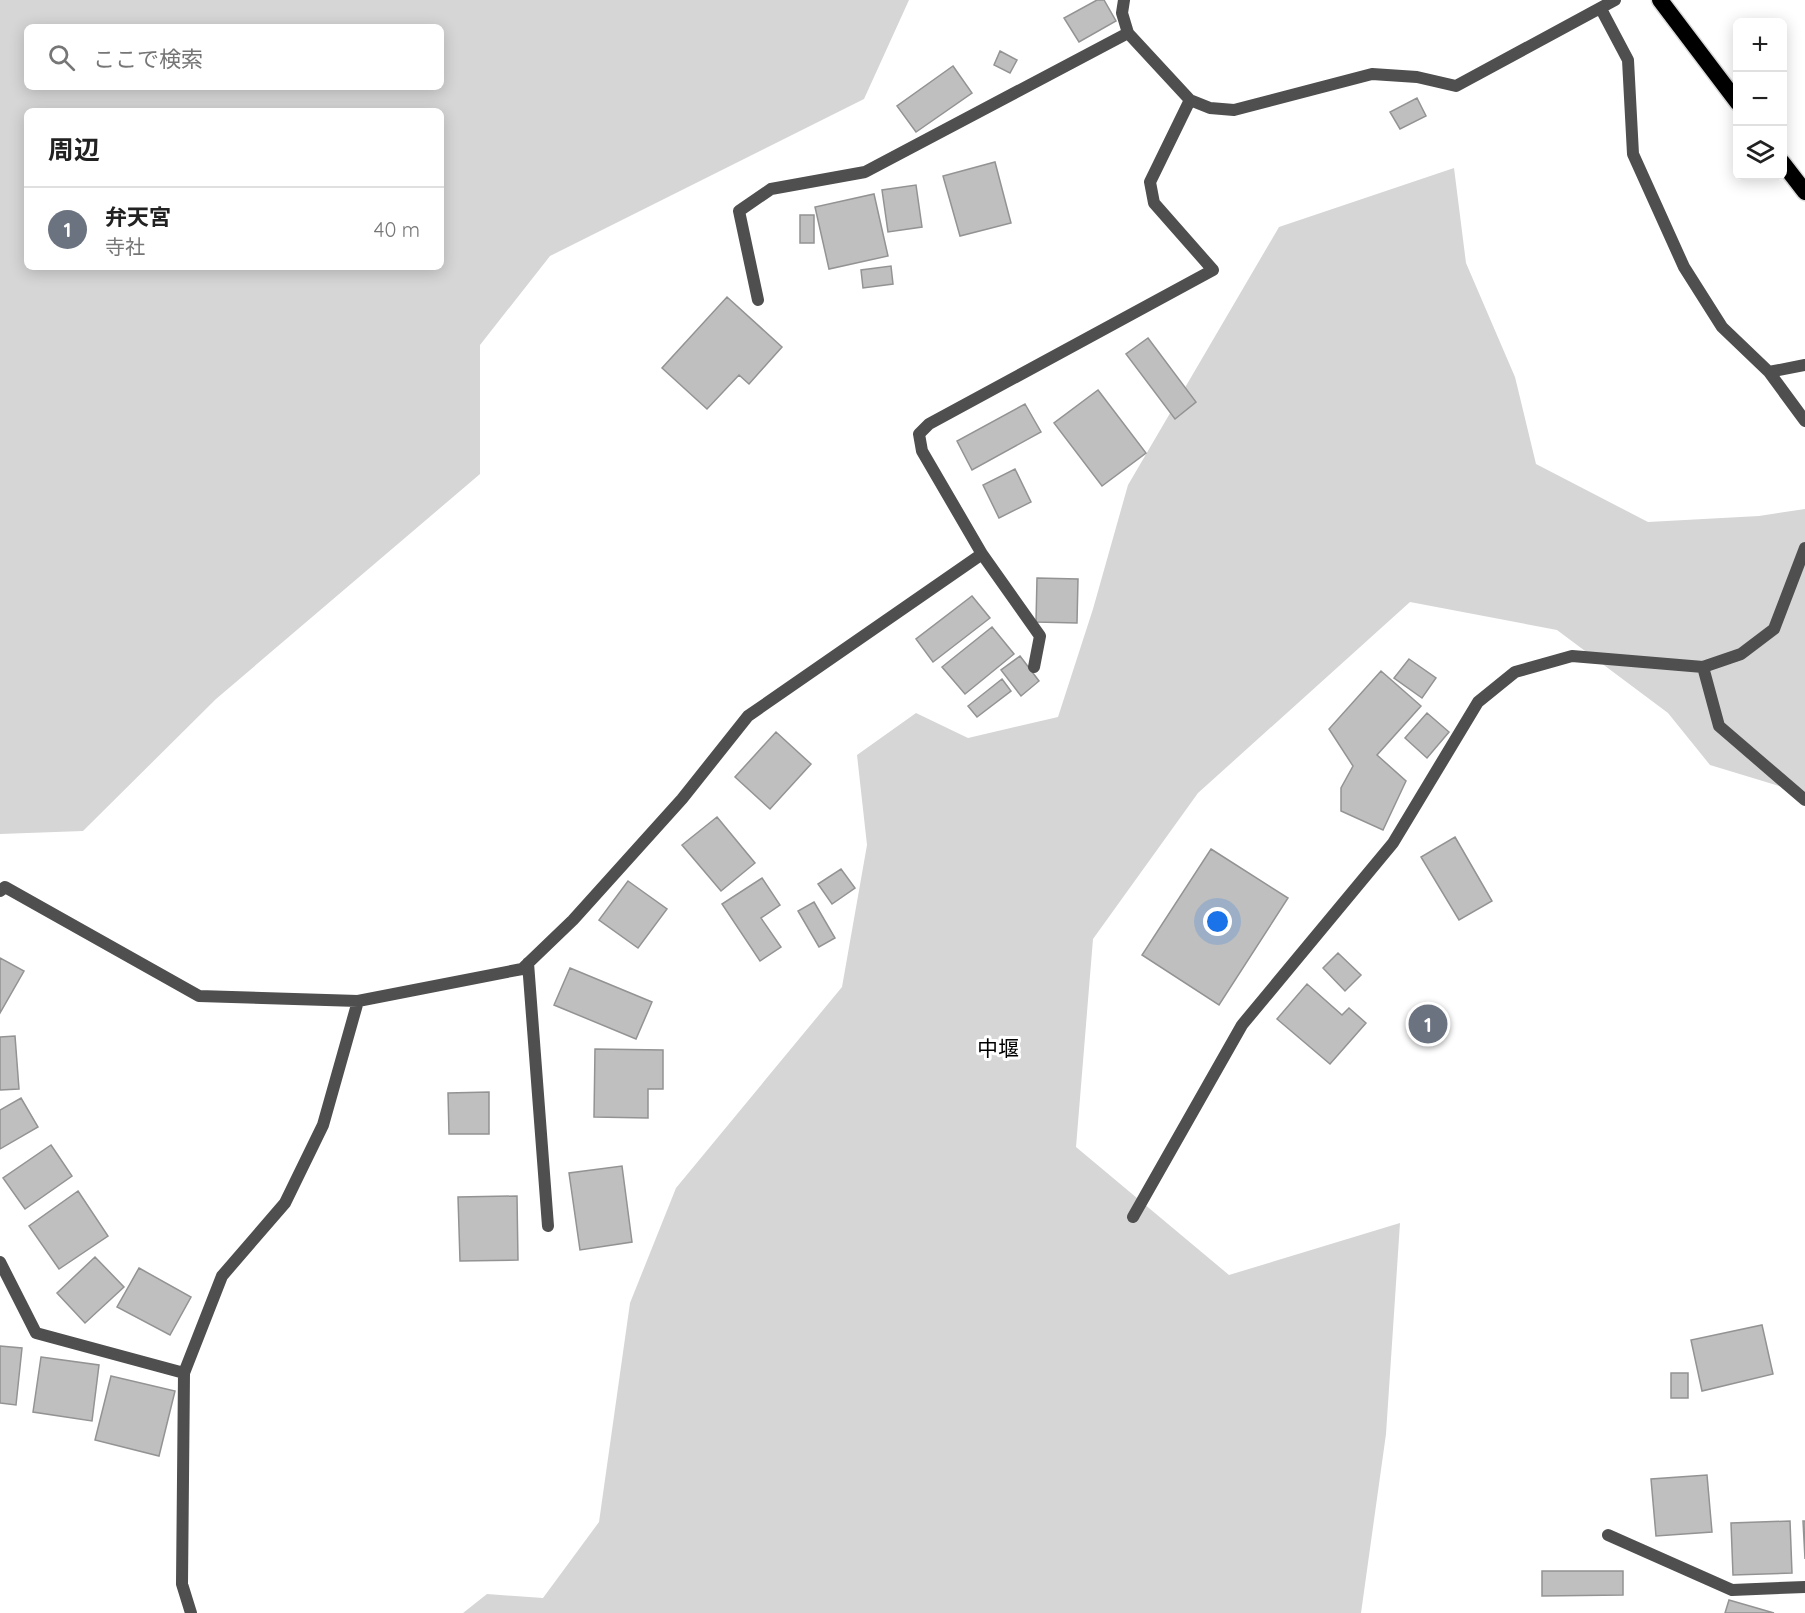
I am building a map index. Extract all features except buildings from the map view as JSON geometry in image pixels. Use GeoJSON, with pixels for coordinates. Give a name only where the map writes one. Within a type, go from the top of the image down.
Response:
{"type":"FeatureCollection","features":[{"type":"Feature","properties":{"kind":"highway"},"geometry":{"type":"LineString","coordinates":[[1660,0],[1733,98]]}},
{"type":"Feature","properties":{"kind":"highway"},"geometry":{"type":"LineString","coordinates":[[1787,169],[1805,192]]}},
{"type":"Feature","properties":{"kind":"street"},"geometry":{"type":"LineString","coordinates":[[1124,0],[1122,13],[1128,33],[1190,100],[1210,108],[1234,110],[1372,74],[1417,77],[1456,86],[1615,0]]}},
{"type":"Feature","properties":{"kind":"street"},"geometry":{"type":"LineString","coordinates":[[1601,9],[1628,60],[1633,154],[1684,267],[1722,327],[1769,372],[1805,421]]}},
{"type":"Feature","properties":{"kind":"street"},"geometry":{"type":"LineString","coordinates":[[758,300],[739,211],[771,189],[865,172],[1128,33]]}},
{"type":"Feature","properties":{"kind":"street"},"geometry":{"type":"LineString","coordinates":[[1034,667],[1040,636],[982,554],[922,451],[919,434],[929,424],[1213,270],[1154,203],[1150,182],[1190,100]]}},
{"type":"Feature","properties":{"kind":"street"},"geometry":{"type":"LineString","coordinates":[[1769,372],[1805,365]]}},
{"type":"Feature","properties":{"kind":"street"},"geometry":{"type":"LineString","coordinates":[[1133,1217],[1242,1025],[1393,843],[1478,702],[1515,672],[1572,656],[1703,667],[1740,654],[1774,629],[1805,548]]}},
{"type":"Feature","properties":{"kind":"street"},"geometry":{"type":"LineString","coordinates":[[0,891],[5,887],[199,996],[358,1001],[522,969],[573,920],[682,799],[748,716],[982,554]]}},
{"type":"Feature","properties":{"kind":"street"},"geometry":{"type":"LineString","coordinates":[[1703,667],[1719,726],[1805,800]]}},
{"type":"Feature","properties":{"kind":"street"},"geometry":{"type":"LineString","coordinates":[[528,963],[548,1226]]}},
{"type":"Feature","properties":{"kind":"street"},"geometry":{"type":"LineString","coordinates":[[191,1613],[182,1584],[184,1373],[222,1276],[285,1203],[323,1125],[358,1001]]}},
{"type":"Feature","properties":{"kind":"street"},"geometry":{"type":"LineString","coordinates":[[0,1262],[36,1333],[184,1373]]}},
{"type":"Feature","properties":{"kind":"street"},"geometry":{"type":"LineString","coordinates":[[1608,1535],[1732,1590],[1805,1587]]}},
{"type":"Feature","properties":{"kind":"shaded area"},"geometry":{"type":"Polygon","coordinates":[[[0,0],[909,0],[864,99],[550,256],[480,345],[480,474],[216,699],[83,831],[0,834],[0,0]]]}},
{"type":"Feature","properties":{"kind":"shaded area"},"geometry":{"type":"Polygon","coordinates":[[[1454,168],[1466,263],[1515,377],[1536,464],[1648,522],[1759,516],[1805,509],[1805,794],[1710,765],[1668,713],[1557,630],[1410,602],[1198,793],[1093,939],[1076,1147],[1229,1275],[1400,1223],[1386,1434],[1361,1613],[463,1613],[487,1594],[543,1598],[599,1522],[630,1303],[676,1188],[842,987],[867,845],[857,755],[916,713],[968,738],[1058,717],[1093,609],[1128,485],[1279,227],[1454,168]]]}},
{"type":"Feature","properties":{"kind":"place","name":"弁天宮"},"geometry":{"type":"Point","coordinates":[1428,1024]}},
{"type":"Feature","properties":{"kind":"district","name":"中堰"},"geometry":{"type":"Point","coordinates":[998,1049]}}]}
